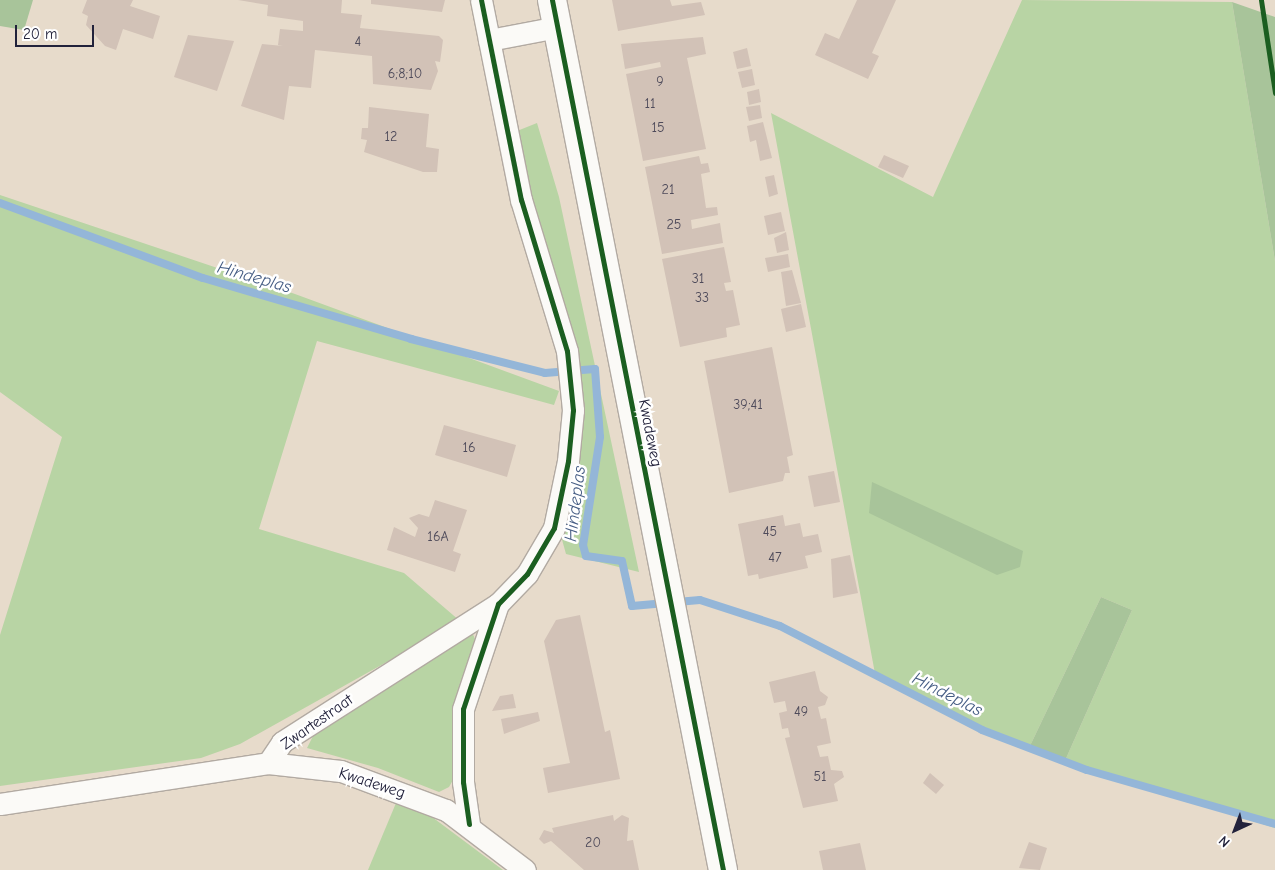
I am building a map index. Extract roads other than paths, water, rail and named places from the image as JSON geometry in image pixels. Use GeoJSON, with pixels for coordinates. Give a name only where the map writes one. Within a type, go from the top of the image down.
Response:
{"type":"FeatureCollection","features":[{"type":"Feature","properties":{"kind":"main road","name":"Kwadeweg"},"geometry":{"type":"LineString","coordinates":[[552,0],[722,870]]}},
{"type":"Feature","properties":{"kind":"street"},"geometry":{"type":"LineString","coordinates":[[470,824],[463,782],[463,709],[498,604],[527,574],[554,528],[568,461],[573,410],[567,351],[521,200],[481,0]]}},
{"type":"Feature","properties":{"kind":"street"},"geometry":{"type":"LineString","coordinates":[[489,40],[558,27]]}},
{"type":"Feature","properties":{"kind":"street","name":"Zwartestraat"},"geometry":{"type":"LineString","coordinates":[[0,804],[268,763],[282,742],[498,604]]}},
{"type":"Feature","properties":{"kind":"street","name":"Kwadeweg"},"geometry":{"type":"LineString","coordinates":[[268,763],[341,771],[429,802],[470,824],[525,870]]}},
{"type":"Feature","properties":{"kind":"waterway","name":"Hindeplas"},"geometry":{"type":"LineString","coordinates":[[0,203],[203,278],[411,339],[545,373],[595,369],[600,437],[583,545],[586,556],[622,561],[632,606],[700,600],[780,626],[982,730],[1087,770],[1275,824]]}}]}
